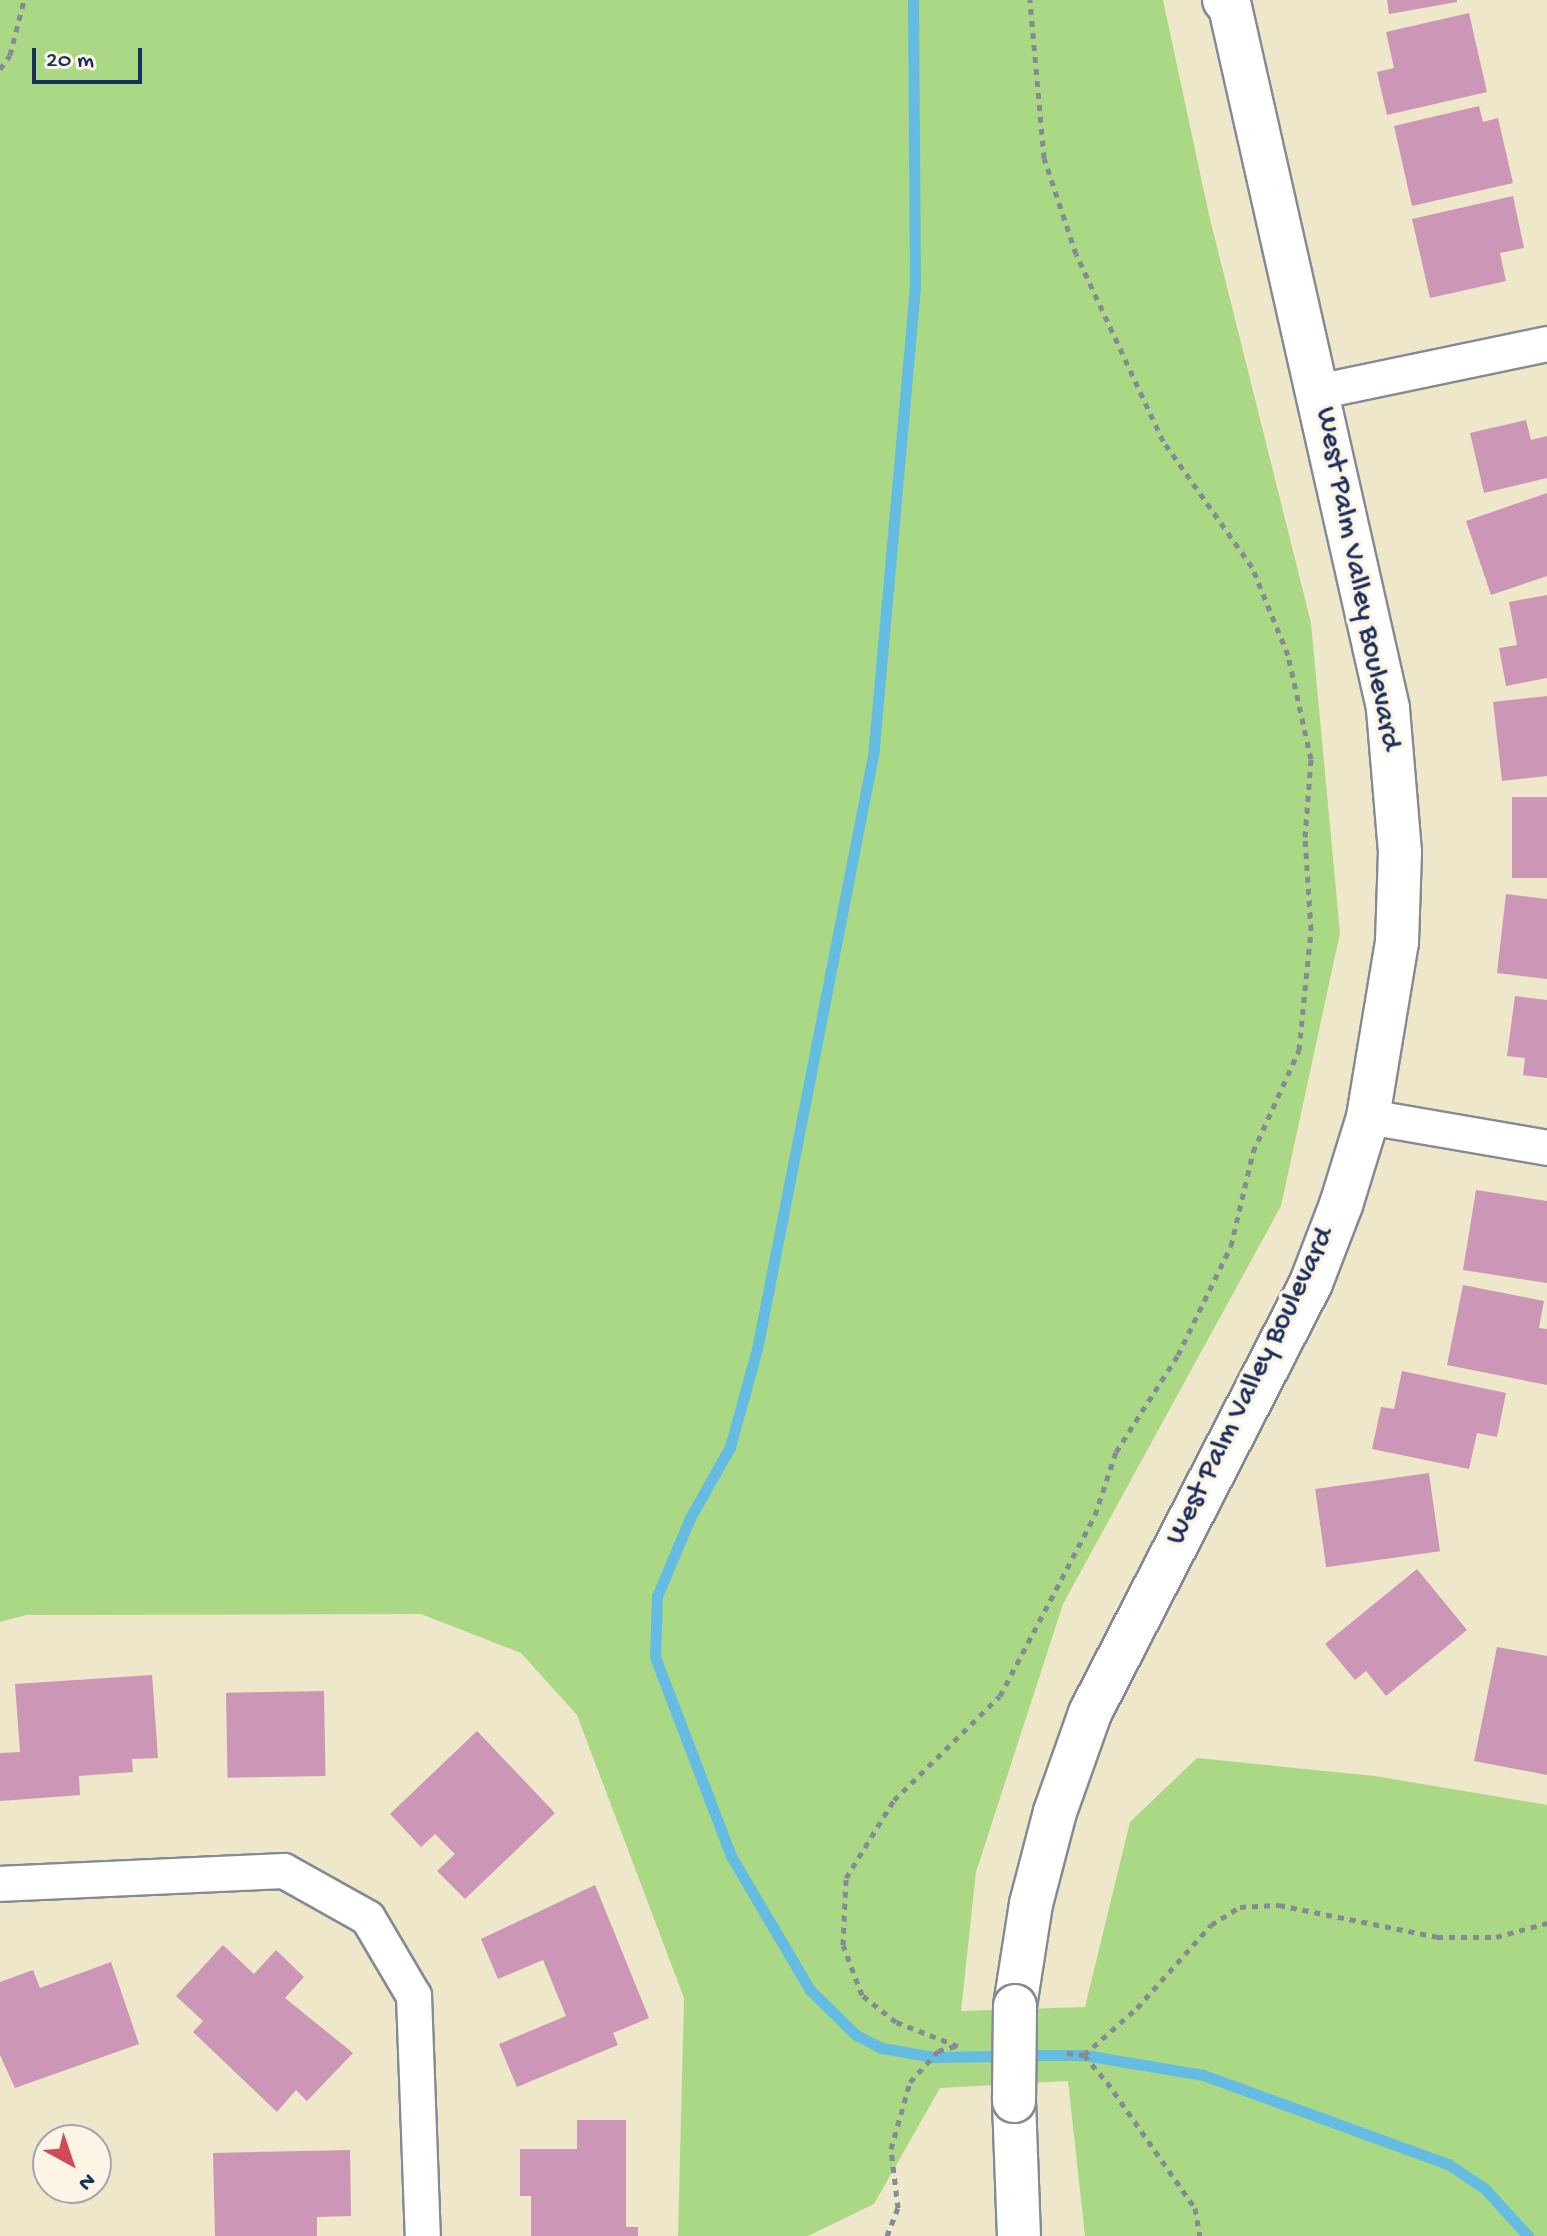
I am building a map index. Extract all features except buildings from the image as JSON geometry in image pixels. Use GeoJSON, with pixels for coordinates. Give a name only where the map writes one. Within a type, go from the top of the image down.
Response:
{"type":"FeatureCollection","features":[{"type":"Feature","properties":{"kind":"street","name":"West Palm Valley Boulevard"},"geometry":{"type":"LineString","coordinates":[[1019,2236],[1014,2101],[1015,2006],[1043,1858],[1090,1713],[1311,1283],[1368,1117],[1397,942],[1398,825],[1388,708],[1229,2]]}},
{"type":"Feature","properties":{"kind":"street"},"geometry":{"type":"LineString","coordinates":[[1318,392],[1547,344]]}},
{"type":"Feature","properties":{"kind":"street"},"geometry":{"type":"LineString","coordinates":[[1368,1117],[1547,1148]]}},
{"type":"Feature","properties":{"kind":"street"},"geometry":{"type":"LineString","coordinates":[[0,1884],[284,1871],[368,1918],[414,1996],[423,2236]]}},
{"type":"Feature","properties":{"kind":"path"},"geometry":{"type":"LineString","coordinates":[[0,69],[10,55],[24,0]]}},
{"type":"Feature","properties":{"kind":"path"},"geometry":{"type":"LineString","coordinates":[[887,2236],[898,2208],[891,2149],[910,2082],[938,2051],[958,2046],[896,2022],[862,1995],[843,1945],[846,1878],[894,1800],[1000,1696],[1095,1515],[1116,1452],[1178,1355],[1225,1260],[1253,1152],[1299,1050],[1311,930],[1305,837],[1311,759],[1288,655],[1252,567],[1163,441],[1076,254],[1044,158],[1030,0]]}},
{"type":"Feature","properties":{"kind":"path"},"geometry":{"type":"LineString","coordinates":[[1084,2055],[1137,2008],[1211,1925],[1240,1907],[1279,1905],[1437,1937],[1496,1937],[1547,1923]]}},
{"type":"Feature","properties":{"kind":"path"},"geometry":{"type":"LineString","coordinates":[[1067,2053],[1084,2055],[1189,2198],[1200,2236]]}},
{"type":"Feature","properties":{"kind":"green space"},"geometry":{"type":"Polygon","coordinates":[[[0,0],[1163,0],[1209,215],[1311,623],[1340,933],[1281,1206],[1063,1604],[976,1872],[961,2011],[1085,2007],[1130,1822],[1197,1758],[1375,1776],[1547,1805],[1547,2236],[1085,2236],[1068,2081],[940,2088],[874,2204],[808,2236],[678,2236],[684,1998],[577,1715],[521,1653],[421,1614],[26,1615],[0,1622],[0,0]]]}},
{"type":"Feature","properties":{"kind":"waterway"},"geometry":{"type":"LineString","coordinates":[[913,0],[915,287],[874,750],[757,1349],[730,1447],[690,1518],[657,1596],[655,1657],[731,1856],[810,1990],[856,2035],[882,2048],[933,2057],[1007,2056]]}},
{"type":"Feature","properties":{"kind":"waterway"},"geometry":{"type":"LineString","coordinates":[[1024,2055],[1084,2055],[1203,2075],[1448,2164],[1485,2189],[1528,2236]]}}]}
